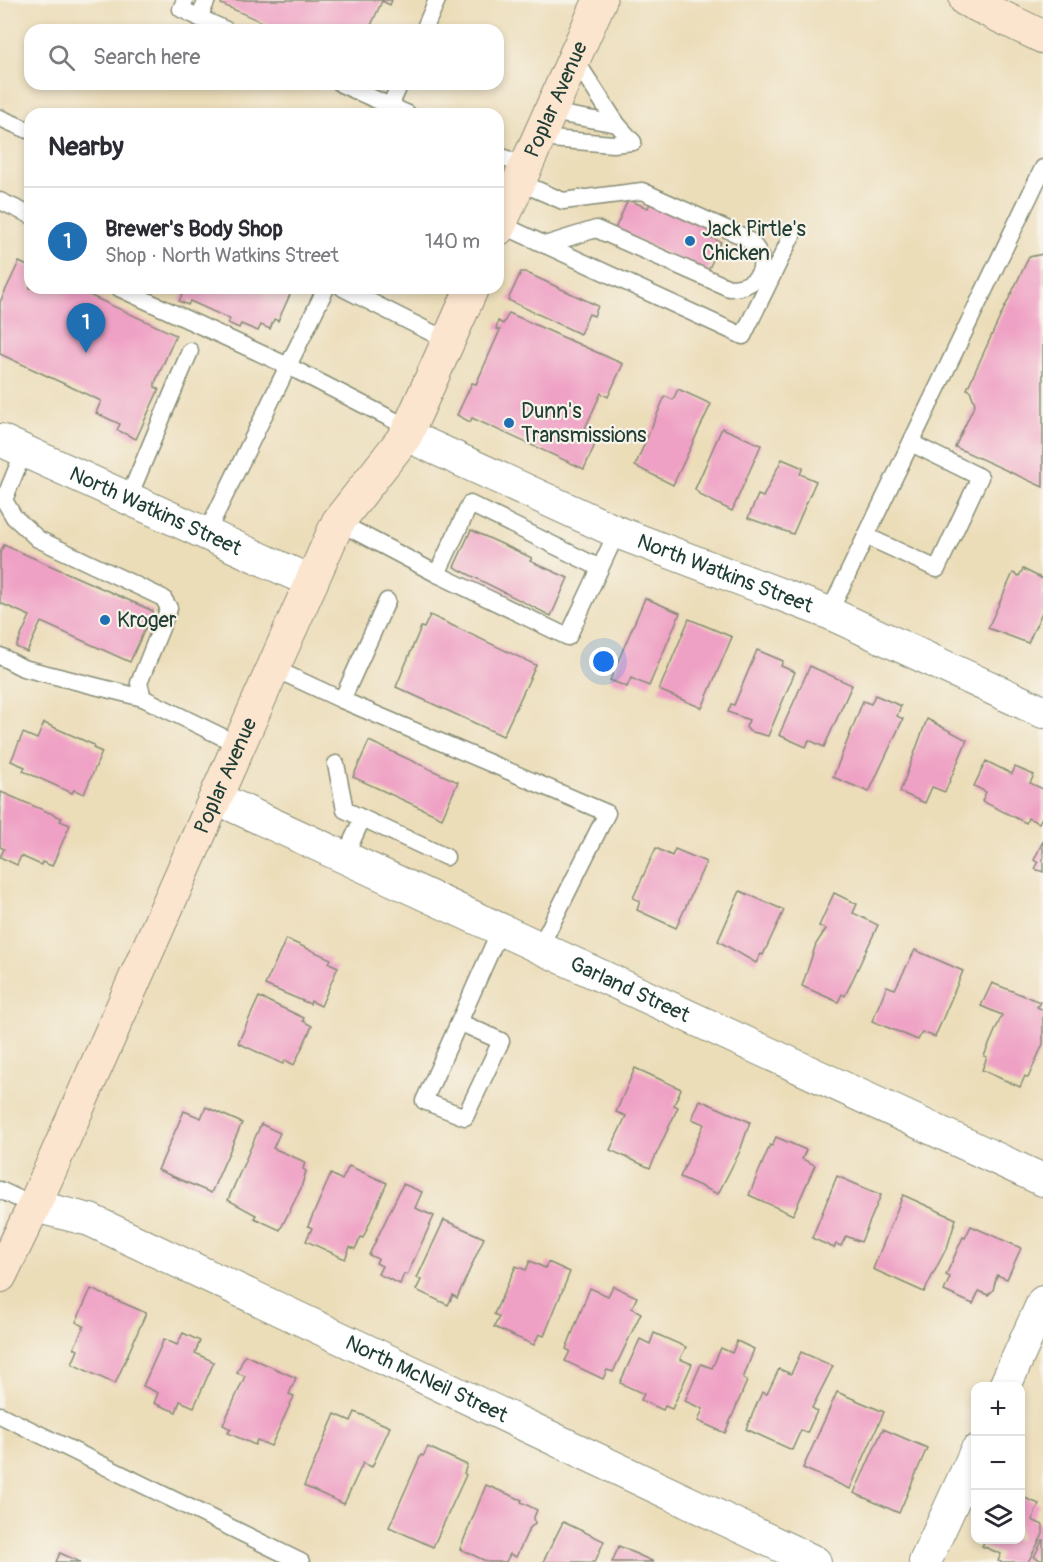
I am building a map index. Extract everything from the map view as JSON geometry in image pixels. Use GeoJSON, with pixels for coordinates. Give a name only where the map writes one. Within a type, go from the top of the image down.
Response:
{"type":"FeatureCollection","features":[{"type":"Feature","properties":{"kind":"main road","name":"Poplar Avenue"},"geometry":{"type":"LineString","coordinates":[[504,212],[526,151],[574,58],[600,0]]}},
{"type":"Feature","properties":{"kind":"main road"},"geometry":{"type":"LineString","coordinates":[[966,0],[1043,37]]}},
{"type":"Feature","properties":{"kind":"main road","name":"Poplar Avenue"},"geometry":{"type":"LineString","coordinates":[[0,1276],[34,1206],[338,522],[407,431],[469,294]]}},
{"type":"Feature","properties":{"kind":"street","name":"North Watkins Street"},"geometry":{"type":"LineString","coordinates":[[407,431],[617,532],[829,613],[1043,712]]}},
{"type":"Feature","properties":{"kind":"street","name":"North Watkins Street"},"geometry":{"type":"LineString","coordinates":[[12,445],[312,582]]}},
{"type":"Feature","properties":{"kind":"street","name":"Garland Street"},"geometry":{"type":"LineString","coordinates":[[216,798],[1043,1180]]}},
{"type":"Feature","properties":{"kind":"street","name":"North McNeil Street"},"geometry":{"type":"LineString","coordinates":[[34,1206],[90,1220],[816,1562]]}},
{"type":"Feature","properties":{"kind":"street"},"geometry":{"type":"LineString","coordinates":[[1007,1382],[1043,1302]]}},
{"type":"Feature","properties":{"kind":"street"},"geometry":{"type":"LineString","coordinates":[[925,1562],[971,1460]]}},
{"type":"Feature","properties":{"kind":"lane"},"geometry":{"type":"LineString","coordinates":[[185,0],[181,9],[212,24]]}},
{"type":"Feature","properties":{"kind":"lane"},"geometry":{"type":"LineString","coordinates":[[199,18],[207,0]]}},
{"type":"Feature","properties":{"kind":"lane"},"geometry":{"type":"LineString","coordinates":[[427,24],[437,0]]}},
{"type":"Feature","properties":{"kind":"lane"},"geometry":{"type":"LineString","coordinates":[[526,151],[633,142],[617,124],[574,58]]}},
{"type":"Feature","properties":{"kind":"lane"},"geometry":{"type":"LineString","coordinates":[[354,90],[394,108]]}},
{"type":"Feature","properties":{"kind":"lane"},"geometry":{"type":"LineString","coordinates":[[390,106],[397,90]]}},
{"type":"Feature","properties":{"kind":"lane"},"geometry":{"type":"LineString","coordinates":[[0,118],[24,128]]}},
{"type":"Feature","properties":{"kind":"lane"},"geometry":{"type":"LineString","coordinates":[[526,151],[617,124]]}},
{"type":"Feature","properties":{"kind":"lane"},"geometry":{"type":"LineString","coordinates":[[526,151],[563,201],[642,191],[744,237],[755,245],[761,254],[761,264],[752,282],[742,288],[729,288],[596,229],[545,245]]}},
{"type":"Feature","properties":{"kind":"lane"},"geometry":{"type":"LineString","coordinates":[[829,613],[1043,168]]}},
{"type":"Feature","properties":{"kind":"lane"},"geometry":{"type":"LineString","coordinates":[[0,201],[24,212]]}},
{"type":"Feature","properties":{"kind":"lane"},"geometry":{"type":"LineString","coordinates":[[504,228],[743,336],[793,233]]}},
{"type":"Feature","properties":{"kind":"lane"},"geometry":{"type":"LineString","coordinates":[[132,294],[288,366],[407,431]]}},
{"type":"Feature","properties":{"kind":"lane"},"geometry":{"type":"LineString","coordinates":[[158,294],[256,340],[263,355]]}},
{"type":"Feature","properties":{"kind":"lane"},"geometry":{"type":"LineString","coordinates":[[206,534],[323,294]]}},
{"type":"Feature","properties":{"kind":"lane"},"geometry":{"type":"LineString","coordinates":[[355,294],[448,340]]}},
{"type":"Feature","properties":{"kind":"lane"},"geometry":{"type":"LineString","coordinates":[[128,499],[190,351]]}},
{"type":"Feature","properties":{"kind":"lane"},"geometry":{"type":"LineString","coordinates":[[866,536],[937,569],[942,559],[980,477],[911,443]]}},
{"type":"Feature","properties":{"kind":"lane"},"geometry":{"type":"LineString","coordinates":[[12,445],[2,502],[14,517],[38,539],[163,598],[169,608],[139,683],[143,698]]}},
{"type":"Feature","properties":{"kind":"lane"},"geometry":{"type":"LineString","coordinates":[[437,574],[470,504],[600,568]]}},
{"type":"Feature","properties":{"kind":"lane"},"geometry":{"type":"LineString","coordinates":[[338,522],[437,574],[568,637],[617,532]]}},
{"type":"Feature","properties":{"kind":"lane"},"geometry":{"type":"LineString","coordinates":[[342,700],[387,601]]}},
{"type":"Feature","properties":{"kind":"lane"},"geometry":{"type":"LineString","coordinates":[[0,656],[23,668],[143,698],[239,745]]}},
{"type":"Feature","properties":{"kind":"lane"},"geometry":{"type":"LineString","coordinates":[[273,668],[342,700],[607,813],[540,947]]}},
{"type":"Feature","properties":{"kind":"lane"},"geometry":{"type":"LineString","coordinates":[[336,764],[345,810],[446,857]]}},
{"type":"Feature","properties":{"kind":"lane"},"geometry":{"type":"LineString","coordinates":[[345,856],[362,819]]}},
{"type":"Feature","properties":{"kind":"lane"},"geometry":{"type":"LineString","coordinates":[[459,1022],[501,1041],[465,1118],[424,1101],[459,1022],[501,928]]}},
{"type":"Feature","properties":{"kind":"lane"},"geometry":{"type":"LineString","coordinates":[[0,1190],[34,1206]]}},
{"type":"Feature","properties":{"kind":"lane"},"geometry":{"type":"LineString","coordinates":[[0,1415],[302,1562]]}},
{"type":"Feature","properties":{"kind":"building"},"geometry":{"type":"Polygon","coordinates":[[[223,0],[392,0],[390,5],[382,1],[372,24],[266,24],[221,4],[223,0]]]}},
{"type":"Feature","properties":{"kind":"building"},"geometry":{"type":"Polygon","coordinates":[[[652,198],[715,227],[710,237],[721,242],[707,273],[615,229],[628,200],[648,208],[652,198]]]}},
{"type":"Feature","properties":{"kind":"building"},"geometry":{"type":"Polygon","coordinates":[[[1043,254],[1043,487],[955,447],[975,404],[970,390],[967,389],[1029,257],[1043,254]]]}},
{"type":"Feature","properties":{"kind":"building"},"geometry":{"type":"Polygon","coordinates":[[[19,262],[24,264],[24,294],[87,294],[176,335],[155,383],[155,387],[159,389],[136,439],[117,430],[120,424],[96,413],[101,401],[0,354],[0,302],[19,262]]]}},
{"type":"Feature","properties":{"kind":"building"},"geometry":{"type":"Polygon","coordinates":[[[521,272],[598,306],[594,316],[589,314],[580,334],[508,300],[521,272]]]}},
{"type":"Feature","properties":{"kind":"building"},"geometry":{"type":"Polygon","coordinates":[[[182,294],[290,294],[278,321],[274,319],[270,329],[261,325],[258,331],[241,324],[239,328],[228,323],[230,319],[190,301],[188,305],[179,301],[182,294]]]}},
{"type":"Feature","properties":{"kind":"building"},"geometry":{"type":"Polygon","coordinates":[[[509,313],[623,364],[608,397],[601,393],[583,433],[597,440],[584,469],[472,418],[470,422],[457,415],[472,383],[476,384],[500,330],[496,329],[498,321],[503,324],[509,313]]]}},
{"type":"Feature","properties":{"kind":"building"},"geometry":{"type":"Polygon","coordinates":[[[678,389],[711,404],[673,485],[635,466],[665,396],[673,400],[678,389]]]}},
{"type":"Feature","properties":{"kind":"building"},"geometry":{"type":"Polygon","coordinates":[[[722,428],[761,445],[732,511],[700,495],[695,489],[722,428]]]}},
{"type":"Feature","properties":{"kind":"building"},"geometry":{"type":"Polygon","coordinates":[[[782,459],[803,468],[800,474],[816,481],[793,534],[748,518],[758,495],[763,497],[782,459]]]}},
{"type":"Feature","properties":{"kind":"building"},"geometry":{"type":"Polygon","coordinates":[[[471,530],[532,558],[530,561],[568,578],[551,616],[454,567],[471,530]]]}},
{"type":"Feature","properties":{"kind":"building"},"geometry":{"type":"Polygon","coordinates":[[[4,545],[153,611],[130,662],[41,622],[27,652],[16,647],[30,616],[0,603],[0,553],[4,545]]]}},
{"type":"Feature","properties":{"kind":"building"},"geometry":{"type":"Polygon","coordinates":[[[1023,569],[1043,579],[1043,610],[1028,643],[988,628],[1013,573],[1019,576],[1023,569]]]}},
{"type":"Feature","properties":{"kind":"building"},"geometry":{"type":"Polygon","coordinates":[[[645,598],[680,613],[649,686],[631,678],[627,687],[610,680],[645,598]]]}},
{"type":"Feature","properties":{"kind":"building"},"geometry":{"type":"Polygon","coordinates":[[[430,615],[536,665],[503,736],[396,687],[421,627],[424,628],[430,615]]]}},
{"type":"Feature","properties":{"kind":"building"},"geometry":{"type":"Polygon","coordinates":[[[689,619],[732,637],[702,708],[659,690],[689,619]]]}},
{"type":"Feature","properties":{"kind":"building"},"geometry":{"type":"Polygon","coordinates":[[[757,650],[783,661],[781,666],[795,672],[768,736],[749,731],[746,727],[749,720],[728,712],[731,704],[734,705],[757,650]]]}},
{"type":"Feature","properties":{"kind":"building"},"geometry":{"type":"Polygon","coordinates":[[[810,666],[852,685],[824,747],[809,740],[806,747],[779,735],[810,666]]]}},
{"type":"Feature","properties":{"kind":"building"},"geometry":{"type":"Polygon","coordinates":[[[875,695],[901,706],[897,716],[903,719],[869,792],[833,777],[863,701],[871,704],[875,695]]]}},
{"type":"Feature","properties":{"kind":"building"},"geometry":{"type":"Polygon","coordinates":[[[927,719],[967,740],[945,792],[932,787],[925,803],[900,792],[927,719]]]}},
{"type":"Feature","properties":{"kind":"building"},"geometry":{"type":"Polygon","coordinates":[[[44,723],[94,745],[93,748],[102,752],[84,794],[74,790],[72,793],[23,771],[25,767],[11,761],[23,733],[37,739],[44,723]]]}},
{"type":"Feature","properties":{"kind":"building"},"geometry":{"type":"Polygon","coordinates":[[[369,741],[458,782],[442,818],[353,777],[369,741]]]}},
{"type":"Feature","properties":{"kind":"building"},"geometry":{"type":"Polygon","coordinates":[[[986,761],[1012,774],[1015,767],[1034,775],[1030,783],[1043,789],[1043,815],[1039,823],[1028,818],[1026,823],[982,801],[986,792],[974,786],[986,761]]]}},
{"type":"Feature","properties":{"kind":"building"},"geometry":{"type":"Polygon","coordinates":[[[1,792],[62,818],[60,821],[70,825],[52,866],[42,862],[41,865],[21,856],[17,865],[0,857],[4,849],[0,847],[1,792]]]}},
{"type":"Feature","properties":{"kind":"building"},"geometry":{"type":"Polygon","coordinates":[[[1043,841],[1043,872],[1035,869],[1038,863],[1034,860],[1043,841]]]}},
{"type":"Feature","properties":{"kind":"building"},"geometry":{"type":"Polygon","coordinates":[[[656,848],[672,856],[675,849],[706,862],[676,928],[637,910],[640,901],[633,898],[656,848]]]}},
{"type":"Feature","properties":{"kind":"building"},"geometry":{"type":"Polygon","coordinates":[[[740,891],[784,910],[763,955],[761,954],[756,963],[718,941],[740,891]]]}},
{"type":"Feature","properties":{"kind":"building"},"geometry":{"type":"Polygon","coordinates":[[[834,893],[857,904],[853,913],[878,925],[845,996],[842,994],[838,1002],[802,986],[816,944],[826,929],[819,926],[834,893]]]}},
{"type":"Feature","properties":{"kind":"building"},"geometry":{"type":"Polygon","coordinates":[[[286,939],[331,959],[329,963],[338,967],[321,1006],[311,1001],[310,1004],[265,985],[286,939]]]}},
{"type":"Feature","properties":{"kind":"building"},"geometry":{"type":"Polygon","coordinates":[[[915,950],[963,971],[935,1037],[922,1032],[918,1040],[872,1021],[887,986],[895,989],[915,950]]]}},
{"type":"Feature","properties":{"kind":"building"},"geometry":{"type":"Polygon","coordinates":[[[992,983],[1040,1002],[1037,1007],[1043,1010],[1043,1044],[1028,1078],[1025,1076],[1020,1087],[982,1070],[987,1057],[984,1056],[1002,1015],[981,1006],[992,983]]]}},
{"type":"Feature","properties":{"kind":"building"},"geometry":{"type":"Polygon","coordinates":[[[259,997],[304,1018],[303,1021],[312,1026],[294,1065],[285,1060],[283,1064],[238,1043],[259,997]]]}},
{"type":"Feature","properties":{"kind":"building"},"geometry":{"type":"Polygon","coordinates":[[[635,1068],[681,1089],[674,1105],[678,1107],[650,1168],[610,1150],[626,1116],[616,1112],[635,1068]]]}},
{"type":"Feature","properties":{"kind":"building"},"geometry":{"type":"Polygon","coordinates":[[[700,1100],[750,1122],[740,1151],[718,1194],[680,1177],[704,1124],[692,1119],[700,1100]]]}},
{"type":"Feature","properties":{"kind":"building"},"geometry":{"type":"Polygon","coordinates":[[[206,1107],[242,1123],[211,1193],[158,1170],[184,1111],[201,1118],[206,1107]]]}},
{"type":"Feature","properties":{"kind":"building"},"geometry":{"type":"Polygon","coordinates":[[[261,1124],[280,1133],[273,1148],[305,1162],[303,1169],[306,1171],[301,1188],[280,1230],[254,1218],[256,1215],[228,1200],[261,1124]]]}},
{"type":"Feature","properties":{"kind":"building"},"geometry":{"type":"Polygon","coordinates":[[[776,1137],[806,1150],[802,1159],[815,1165],[793,1215],[749,1195],[770,1145],[772,1146],[776,1137]]]}},
{"type":"Feature","properties":{"kind":"building"},"geometry":{"type":"Polygon","coordinates":[[[349,1166],[387,1183],[363,1238],[361,1237],[355,1249],[350,1247],[345,1259],[306,1241],[312,1228],[308,1226],[331,1174],[342,1180],[349,1166]]]}},
{"type":"Feature","properties":{"kind":"building"},"geometry":{"type":"Polygon","coordinates":[[[837,1176],[881,1195],[861,1242],[846,1236],[841,1246],[836,1244],[834,1248],[812,1238],[837,1176]]]}},
{"type":"Feature","properties":{"kind":"building"},"geometry":{"type":"Polygon","coordinates":[[[403,1184],[422,1192],[415,1208],[434,1216],[407,1275],[404,1274],[400,1284],[378,1274],[382,1266],[376,1263],[378,1259],[369,1255],[403,1184]]]}},
{"type":"Feature","properties":{"kind":"building"},"geometry":{"type":"Polygon","coordinates":[[[903,1195],[956,1219],[948,1245],[924,1292],[873,1269],[903,1195]]]}},
{"type":"Feature","properties":{"kind":"building"},"geometry":{"type":"Polygon","coordinates":[[[444,1220],[484,1238],[457,1298],[453,1295],[448,1305],[416,1290],[421,1280],[417,1278],[444,1220]]]}},
{"type":"Feature","properties":{"kind":"building"},"geometry":{"type":"Polygon","coordinates":[[[971,1226],[1021,1248],[1007,1279],[997,1275],[993,1290],[988,1295],[979,1291],[973,1304],[944,1291],[950,1277],[946,1275],[963,1237],[965,1238],[971,1226]]]}},
{"type":"Feature","properties":{"kind":"building"},"geometry":{"type":"Polygon","coordinates":[[[530,1261],[545,1268],[548,1262],[570,1272],[544,1336],[539,1334],[534,1345],[494,1327],[499,1317],[494,1314],[516,1266],[526,1270],[530,1261]]]}},
{"type":"Feature","properties":{"kind":"building"},"geometry":{"type":"Polygon","coordinates":[[[613,1286],[637,1297],[632,1308],[641,1313],[613,1372],[607,1370],[603,1379],[565,1361],[570,1351],[566,1349],[590,1288],[608,1296],[613,1286]]]}},
{"type":"Feature","properties":{"kind":"building"},"geometry":{"type":"Polygon","coordinates":[[[91,1289],[146,1313],[115,1384],[72,1364],[78,1350],[74,1348],[84,1326],[76,1322],[91,1289]]]}},
{"type":"Feature","properties":{"kind":"building"},"geometry":{"type":"Polygon","coordinates":[[[183,1333],[200,1341],[195,1353],[214,1362],[194,1407],[180,1401],[176,1412],[154,1403],[158,1393],[143,1386],[164,1339],[177,1345],[183,1333]]]}},
{"type":"Feature","properties":{"kind":"building"},"geometry":{"type":"Polygon","coordinates":[[[654,1333],[686,1347],[680,1359],[692,1364],[672,1409],[665,1406],[663,1410],[641,1400],[644,1394],[620,1383],[640,1339],[650,1344],[654,1333]]]}},
{"type":"Feature","properties":{"kind":"building"},"geometry":{"type":"Polygon","coordinates":[[[737,1341],[754,1349],[743,1379],[747,1381],[725,1433],[698,1421],[703,1409],[685,1401],[701,1364],[712,1368],[721,1348],[732,1353],[737,1341]]]}},
{"type":"Feature","properties":{"kind":"building"},"geometry":{"type":"Polygon","coordinates":[[[801,1352],[833,1366],[812,1408],[817,1411],[807,1433],[801,1430],[792,1450],[746,1429],[762,1392],[767,1394],[779,1369],[791,1374],[801,1352]]]}},
{"type":"Feature","properties":{"kind":"building"},"geometry":{"type":"Polygon","coordinates":[[[245,1355],[296,1378],[289,1394],[294,1396],[271,1446],[257,1440],[255,1445],[228,1433],[231,1429],[223,1425],[245,1376],[237,1373],[245,1355]]]}},
{"type":"Feature","properties":{"kind":"building"},"geometry":{"type":"Polygon","coordinates":[[[837,1392],[884,1412],[850,1489],[803,1468],[837,1392]]]}},
{"type":"Feature","properties":{"kind":"building"},"geometry":{"type":"Polygon","coordinates":[[[355,1412],[390,1427],[372,1467],[363,1463],[344,1504],[304,1486],[335,1414],[351,1421],[355,1412]]]}},
{"type":"Feature","properties":{"kind":"building"},"geometry":{"type":"Polygon","coordinates":[[[883,1429],[927,1448],[899,1513],[854,1493],[883,1429]]]}},
{"type":"Feature","properties":{"kind":"building"},"geometry":{"type":"Polygon","coordinates":[[[428,1447],[467,1465],[464,1473],[466,1475],[433,1547],[389,1527],[421,1455],[423,1456],[428,1447]]]}},
{"type":"Feature","properties":{"kind":"building"},"geometry":{"type":"Polygon","coordinates":[[[486,1485],[522,1500],[521,1502],[537,1510],[534,1517],[535,1523],[529,1529],[516,1557],[510,1554],[506,1562],[488,1562],[460,1549],[486,1485]]]}},
{"type":"Feature","properties":{"kind":"building"},"geometry":{"type":"Polygon","coordinates":[[[1025,1498],[1039,1504],[1032,1520],[1043,1525],[1043,1534],[1028,1562],[998,1561],[1001,1554],[982,1546],[983,1544],[1025,1544],[1025,1498]]]}},
{"type":"Feature","properties":{"kind":"building"},"geometry":{"type":"Polygon","coordinates":[[[563,1522],[604,1541],[595,1562],[543,1562],[563,1522]]]}},
{"type":"Feature","properties":{"kind":"building"},"geometry":{"type":"Polygon","coordinates":[[[1043,1539],[1043,1561],[1034,1557],[1043,1539]]]}},
{"type":"Feature","properties":{"kind":"building"},"geometry":{"type":"Polygon","coordinates":[[[619,1546],[654,1562],[612,1562],[619,1546]]]}},
{"type":"Feature","properties":{"kind":"building"},"geometry":{"type":"Polygon","coordinates":[[[60,1553],[80,1562],[56,1562],[60,1553]]]}},
{"type":"Feature","properties":{"kind":"place","name":"Jack Pirtle's Chicken"},"geometry":{"type":"Point","coordinates":[690,241]}},
{"type":"Feature","properties":{"kind":"place","name":"Brewer's Body Shop"},"geometry":{"type":"Point","coordinates":[86,353]}},
{"type":"Feature","properties":{"kind":"place","name":"Dunn's Transmissions"},"geometry":{"type":"Point","coordinates":[509,423]}},
{"type":"Feature","properties":{"kind":"place","name":"Kroger"},"geometry":{"type":"Point","coordinates":[105,620]}}]}
